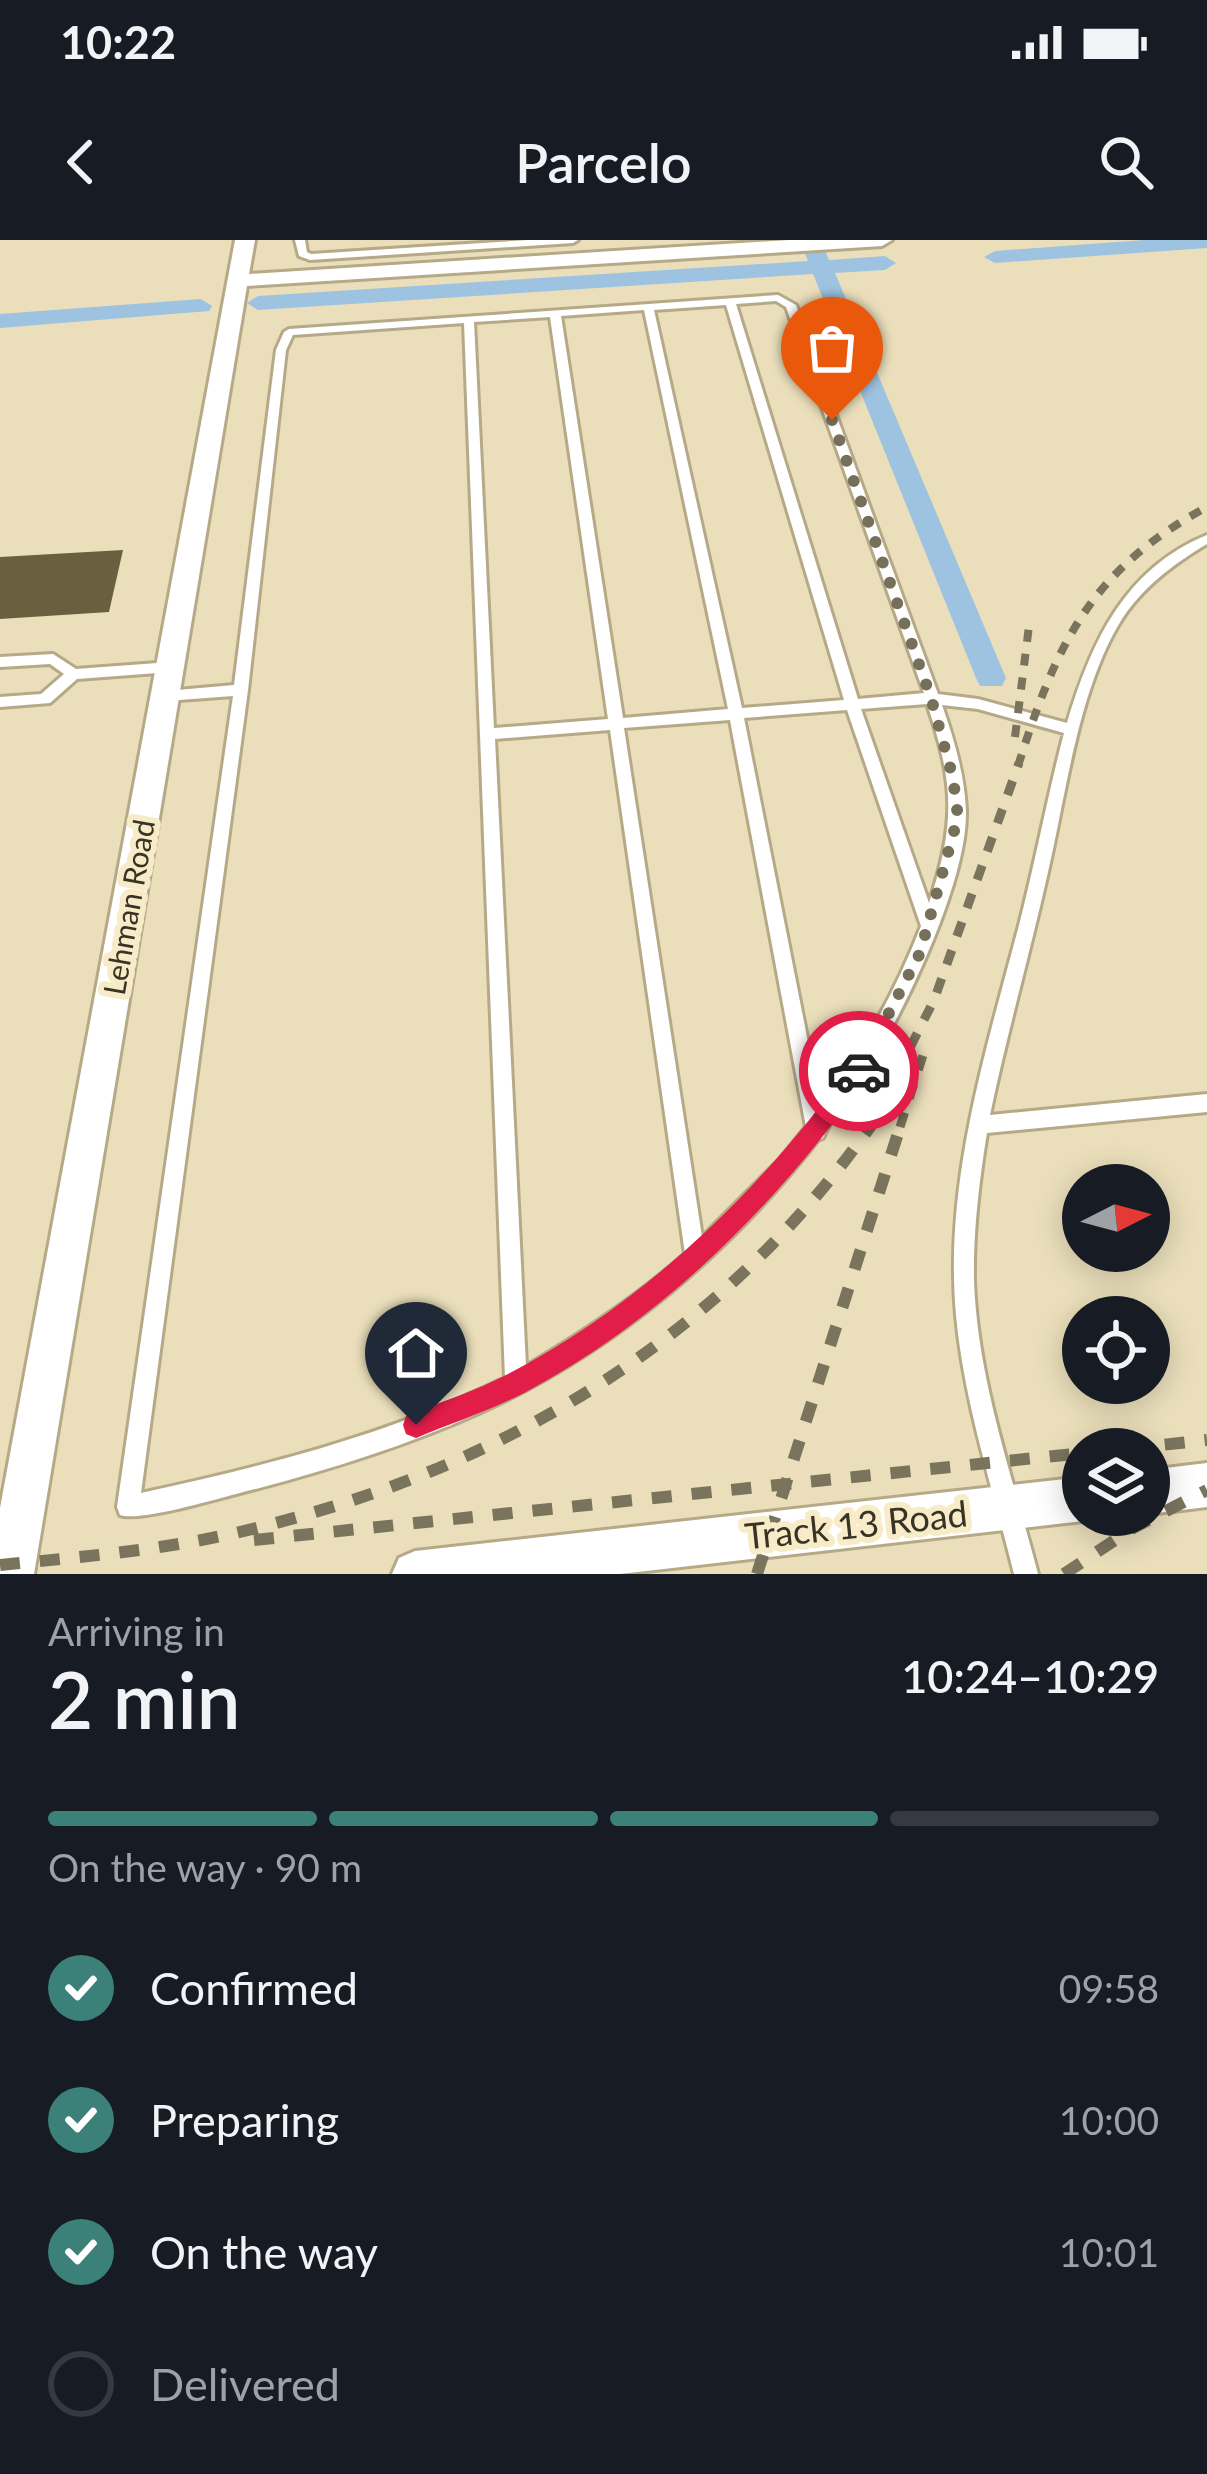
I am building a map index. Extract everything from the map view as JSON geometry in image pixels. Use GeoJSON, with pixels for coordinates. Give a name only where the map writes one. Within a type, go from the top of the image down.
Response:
{"type":"FeatureCollection","features":[{"type":"Feature","properties":{"kind":"street","name":"Lehman Road"},"geometry":{"type":"LineString","coordinates":[[11,1574],[245,240]]}},
{"type":"Feature","properties":{"kind":"street"},"geometry":{"type":"LineString","coordinates":[[237,281],[882,240]]}},
{"type":"Feature","properties":{"kind":"street"},"geometry":{"type":"LineString","coordinates":[[1170,1489],[1207,1485]]}},
{"type":"Feature","properties":{"kind":"street","name":"Track 13 Road"},"geometry":{"type":"LineString","coordinates":[[415,1574],[1062,1501]]}},
{"type":"Feature","properties":{"kind":"lane"},"geometry":{"type":"LineString","coordinates":[[300,240],[302,254],[310,256],[573,240]]}},
{"type":"Feature","properties":{"kind":"lane"},"geometry":{"type":"LineString","coordinates":[[778,298],[791,304],[931,698],[953,778],[958,817],[928,926],[872,1053],[816,1132],[748,1208],[640,1303],[517,1383],[382,1439],[244,1483],[128,1507],[241,690],[284,338],[289,332],[730,301],[778,298]]}},
{"type":"Feature","properties":{"kind":"lane"},"geometry":{"type":"LineString","coordinates":[[730,301],[852,704],[928,926]]}},
{"type":"Feature","properties":{"kind":"lane"},"geometry":{"type":"LineString","coordinates":[[648,307],[736,714],[816,1132]]}},
{"type":"Feature","properties":{"kind":"lane"},"geometry":{"type":"LineString","coordinates":[[555,313],[695,1254]]}},
{"type":"Feature","properties":{"kind":"lane"},"geometry":{"type":"LineString","coordinates":[[469,319],[517,1383]]}},
{"type":"Feature","properties":{"kind":"lane"},"geometry":{"type":"LineString","coordinates":[[1026,1574],[969,1342],[964,1278],[971,1160],[1074,730],[1108,630],[1134,595],[1180,553],[1207,539]]}},
{"type":"Feature","properties":{"kind":"lane"},"geometry":{"type":"LineString","coordinates":[[0,662],[53,659],[73,674],[241,690]]}},
{"type":"Feature","properties":{"kind":"lane"},"geometry":{"type":"LineString","coordinates":[[0,702],[45,699],[73,674]]}},
{"type":"Feature","properties":{"kind":"lane"},"geometry":{"type":"LineString","coordinates":[[488,734],[931,698],[978,704],[1074,730]]}},
{"type":"Feature","properties":{"kind":"lane"},"geometry":{"type":"LineString","coordinates":[[979,1125],[1207,1103]]}},
{"type":"Feature","properties":{"kind":"building"},"geometry":{"type":"Polygon","coordinates":[[[123,550],[109,612],[0,619],[0,557],[123,550]]]}},
{"type":"Feature","properties":{"kind":"waterway"},"geometry":{"type":"LineString","coordinates":[[810,240],[821,267]]}},
{"type":"Feature","properties":{"kind":"waterway"},"geometry":{"type":"LineString","coordinates":[[995,257],[1207,242]]}},
{"type":"Feature","properties":{"kind":"waterway"},"geometry":{"type":"LineString","coordinates":[[821,267],[885,263]]}},
{"type":"Feature","properties":{"kind":"waterway"},"geometry":{"type":"LineString","coordinates":[[258,303],[821,267]]}},
{"type":"Feature","properties":{"kind":"waterway"},"geometry":{"type":"LineString","coordinates":[[821,267],[991,678]]}},
{"type":"Feature","properties":{"kind":"waterway"},"geometry":{"type":"LineString","coordinates":[[0,321],[201,306]]}},
{"type":"Feature","properties":{"kind":"railway"},"geometry":{"type":"LineString","coordinates":[[1019,764],[1047,683],[1083,615],[1133,557],[1207,507]]}},
{"type":"Feature","properties":{"kind":"railway"},"geometry":{"type":"LineString","coordinates":[[1015,737],[1030,618]]}},
{"type":"Feature","properties":{"kind":"railway"},"geometry":{"type":"LineString","coordinates":[[871,1126],[934,1000],[1019,764]]}},
{"type":"Feature","properties":{"kind":"railway"},"geometry":{"type":"LineString","coordinates":[[900,1127],[924,1052]]}},
{"type":"Feature","properties":{"kind":"railway"},"geometry":{"type":"LineString","coordinates":[[786,1484],[901,1124]]}},
{"type":"Feature","properties":{"kind":"railway"},"geometry":{"type":"LineString","coordinates":[[0,1565],[153,1548],[244,1531],[338,1505],[429,1472],[515,1433],[597,1386],[674,1332],[745,1271],[812,1201],[871,1126]]}},
{"type":"Feature","properties":{"kind":"railway"},"geometry":{"type":"LineString","coordinates":[[1170,1444],[1207,1440]]}},
{"type":"Feature","properties":{"kind":"railway"},"geometry":{"type":"LineString","coordinates":[[786,1484],[1062,1455]]}},
{"type":"Feature","properties":{"kind":"railway"},"geometry":{"type":"LineString","coordinates":[[254,1540],[786,1484]]}},
{"type":"Feature","properties":{"kind":"railway"},"geometry":{"type":"LineString","coordinates":[[757,1574],[786,1484]]}},
{"type":"Feature","properties":{"kind":"railway"},"geometry":{"type":"LineString","coordinates":[[1064,1574],[1133,1528],[1207,1490]]}},
{"type":"Feature","properties":{"kind":"way so far"},"geometry":{"type":"LineString","coordinates":[[832,420],[931,698],[953,778],[958,817],[920,953],[859,1071]]}},
{"type":"Feature","properties":{"kind":"route"},"geometry":{"type":"LineString","coordinates":[[416,1425],[517,1383],[640,1303],[748,1208],[816,1132],[859,1071]]}}]}
